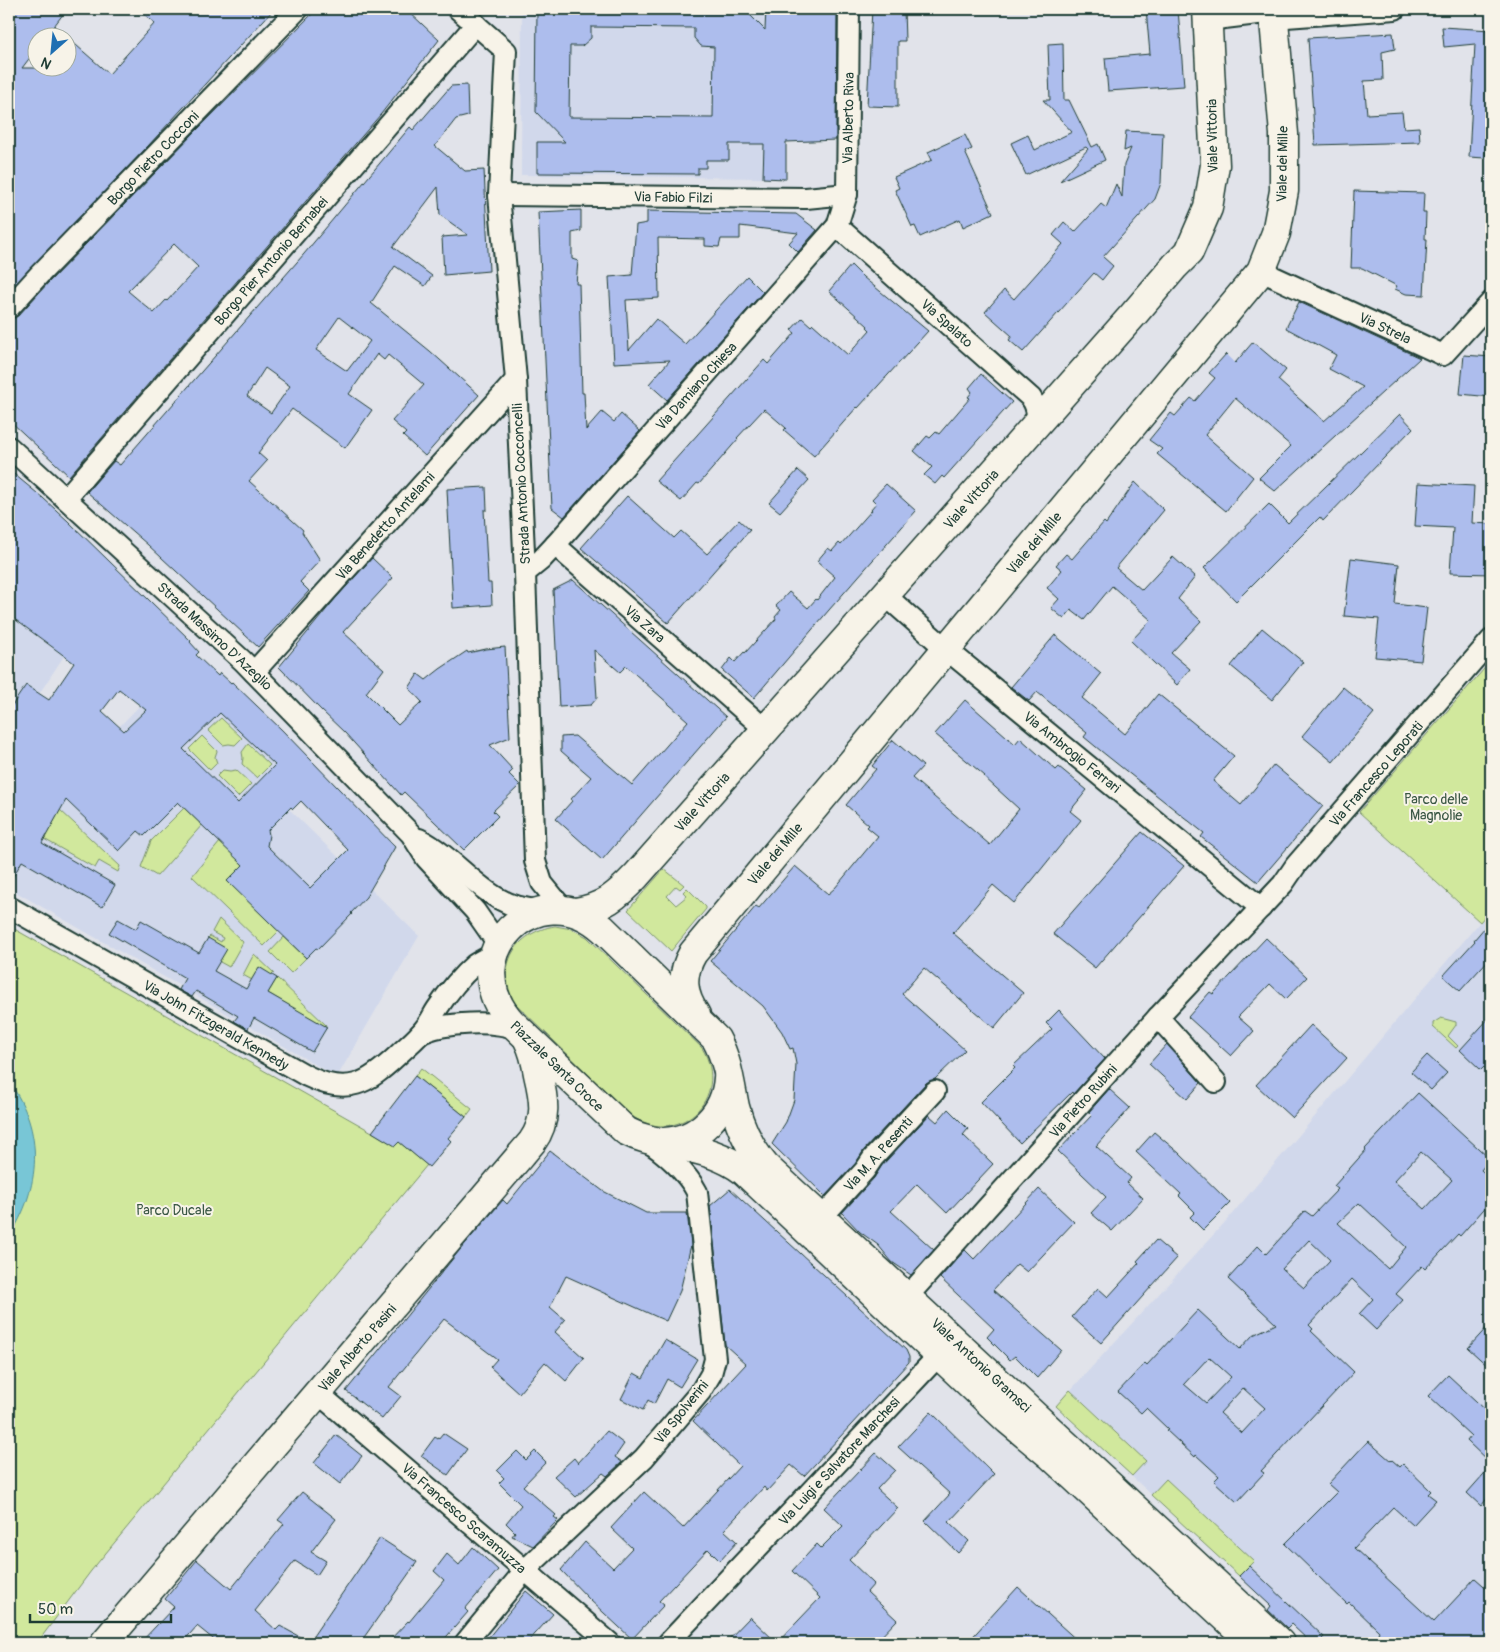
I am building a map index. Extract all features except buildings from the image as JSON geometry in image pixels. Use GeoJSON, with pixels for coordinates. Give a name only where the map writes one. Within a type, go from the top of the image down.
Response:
{"type":"FeatureCollection","features":[{"type":"Feature","properties":{"kind":"main road","name":"Viale dei Mille"},"geometry":{"type":"LineString","coordinates":[[709,1031],[694,1012],[684,989],[684,973],[693,953],[1262,271],[1276,233],[1284,192],[1284,134],[1274,10]]}},
{"type":"Feature","properties":{"kind":"main road","name":"Viale Vittoria"},"geometry":{"type":"LineString","coordinates":[[495,954],[505,934],[521,920],[542,911],[585,911],[604,904],[630,882],[1189,252],[1208,208],[1215,165],[1207,14]]}},
{"type":"Feature","properties":{"kind":"main road"},"geometry":{"type":"LineString","coordinates":[[564,911],[585,916],[599,926],[709,1031],[716,1039],[726,1060],[728,1076],[726,1091],[718,1111],[704,1127],[676,1141],[645,1139]]}},
{"type":"Feature","properties":{"kind":"main road","name":"Piazzale Santa Croce"},"geometry":{"type":"LineString","coordinates":[[495,954],[490,976],[494,997],[505,1016],[618,1125],[645,1139]]}},
{"type":"Feature","properties":{"kind":"main road","name":"Viale Alberto Pasini"},"geometry":{"type":"LineString","coordinates":[[104,1643],[538,1134],[543,1119],[544,1098],[532,1048],[521,1031]]}},
{"type":"Feature","properties":{"kind":"main road","name":"Viale Antonio Gramsci"},"geometry":{"type":"LineString","coordinates":[[726,1060],[735,1106],[749,1144],[815,1225]]}},
{"type":"Feature","properties":{"kind":"main road","name":"Viale Antonio Gramsci"},"geometry":{"type":"LineString","coordinates":[[645,1139],[706,1152],[732,1163],[815,1225],[900,1305],[1024,1405],[1280,1643]]}},
{"type":"Feature","properties":{"kind":"main road","name":"Viale Antonio Gramsci"},"geometry":{"type":"LineString","coordinates":[[900,1305],[939,1355],[1253,1643]]}},
{"type":"Feature","properties":{"kind":"street","name":"Borgo Pietro Cocconi"},"geometry":{"type":"LineString","coordinates":[[9,308],[298,9]]}},
{"type":"Feature","properties":{"kind":"street"},"geometry":{"type":"LineString","coordinates":[[458,9],[476,24]]}},
{"type":"Feature","properties":{"kind":"street","name":"Via Alberto Riva"},"geometry":{"type":"LineString","coordinates":[[838,226],[847,194],[849,9]]}},
{"type":"Feature","properties":{"kind":"street"},"geometry":{"type":"LineString","coordinates":[[1207,14],[1274,10],[1286,17],[1395,9]]}},
{"type":"Feature","properties":{"kind":"street","name":"Strada Antonio Cocconcelli"},"geometry":{"type":"LineString","coordinates":[[476,24],[506,51],[499,194],[516,380],[535,861],[542,883],[564,911]]}},
{"type":"Feature","properties":{"kind":"street","name":"Borgo Pier Antonio Bernabei"},"geometry":{"type":"LineString","coordinates":[[66,498],[476,24]]}},
{"type":"Feature","properties":{"kind":"street","name":"Via Fabio Filzi"},"geometry":{"type":"LineString","coordinates":[[499,194],[806,198],[847,194]]}},
{"type":"Feature","properties":{"kind":"street","name":"Via Spalato"},"geometry":{"type":"LineString","coordinates":[[838,226],[1031,398],[1038,415],[1033,428]]}},
{"type":"Feature","properties":{"kind":"street","name":"Via Damiano Chiesa"},"geometry":{"type":"LineString","coordinates":[[555,545],[838,226]]}},
{"type":"Feature","properties":{"kind":"street","name":"Via Strela"},"geometry":{"type":"LineString","coordinates":[[1262,271],[1442,356],[1491,302]]}},
{"type":"Feature","properties":{"kind":"street","name":"Via Benedetto Antelami"},"geometry":{"type":"LineString","coordinates":[[254,672],[516,380]]}},
{"type":"Feature","properties":{"kind":"street","name":"Strada Massimo D'Azeglio"},"geometry":{"type":"LineString","coordinates":[[9,447],[254,672],[411,834]]}},
{"type":"Feature","properties":{"kind":"street"},"geometry":{"type":"LineString","coordinates":[[525,573],[555,545]]}},
{"type":"Feature","properties":{"kind":"street","name":"Via Zara"},"geometry":{"type":"LineString","coordinates":[[555,545],[766,730]]}},
{"type":"Feature","properties":{"kind":"street","name":"Via Ambrogio Ferrari"},"geometry":{"type":"LineString","coordinates":[[885,595],[946,649],[1261,908]]}},
{"type":"Feature","properties":{"kind":"street","name":"Via Francesco Leporati"},"geometry":{"type":"LineString","coordinates":[[1261,908],[1491,640]]}},
{"type":"Feature","properties":{"kind":"street"},"geometry":{"type":"LineString","coordinates":[[411,834],[431,846],[502,901],[523,909],[564,911]]}},
{"type":"Feature","properties":{"kind":"street"},"geometry":{"type":"LineString","coordinates":[[411,834],[426,858],[475,911],[495,954]]}},
{"type":"Feature","properties":{"kind":"street","name":"Via John Fitzgerald Kennedy"},"geometry":{"type":"LineString","coordinates":[[9,907],[306,1076],[326,1084],[347,1086],[366,1081],[382,1070],[428,1025],[438,1007],[461,978],[475,964],[495,954]]}},
{"type":"Feature","properties":{"kind":"street","name":"Via Pietro Rubini"},"geometry":{"type":"LineString","coordinates":[[900,1305],[1158,1018],[1261,908]]}},
{"type":"Feature","properties":{"kind":"street"},"geometry":{"type":"LineString","coordinates":[[1158,1018],[1216,1082]]}},
{"type":"Feature","properties":{"kind":"street","name":"Via John Fitzgerald Kennedy"},"geometry":{"type":"LineString","coordinates":[[420,1034],[427,1030],[451,1025],[469,1024],[507,1025],[521,1031]]}},
{"type":"Feature","properties":{"kind":"street","name":"Via M. A. Pesenti"},"geometry":{"type":"LineString","coordinates":[[815,1225],[935,1091]]}},
{"type":"Feature","properties":{"kind":"street","name":"Via Spolverini"},"geometry":{"type":"LineString","coordinates":[[465,1643],[525,1570],[644,1458],[701,1391],[711,1374],[715,1360],[697,1192],[690,1181],[662,1152],[645,1139]]}},
{"type":"Feature","properties":{"kind":"street"},"geometry":{"type":"LineString","coordinates":[[939,1355],[943,1352],[948,1352],[996,1395],[1015,1399],[1024,1405]]}},
{"type":"Feature","properties":{"kind":"street","name":"Via Luigi e Salvatore Marchesi"},"geometry":{"type":"LineString","coordinates":[[668,1643],[939,1355]]}},
{"type":"Feature","properties":{"kind":"street","name":"Via Francesco Scaramuzza"},"geometry":{"type":"LineString","coordinates":[[318,1393],[610,1643]]}},
{"type":"Feature","properties":{"kind":"shaded area"},"geometry":{"type":"Polygon","coordinates":[[[522,9],[767,9],[763,178],[521,175],[522,9]]]}},
{"type":"Feature","properties":{"kind":"shaded area"},"geometry":{"type":"Polygon","coordinates":[[[16,620],[64,656],[39,694],[90,728],[119,727],[148,697],[196,655],[217,676],[220,673],[230,683],[232,682],[331,780],[306,805],[301,801],[293,809],[291,807],[289,809],[419,936],[337,1077],[249,1026],[247,1030],[233,1023],[236,1019],[194,994],[191,998],[178,991],[180,986],[9,888],[9,628],[16,620]]]}},
{"type":"Feature","properties":{"kind":"shaded area"},"geometry":{"type":"Polygon","coordinates":[[[1491,909],[1491,1643],[1311,1643],[1056,1406],[1227,1220],[1491,909]]]}},
{"type":"Feature","properties":{"kind":"green space","name":"Parco delle Magnolie"},"geometry":{"type":"Polygon","coordinates":[[[1491,661],[1491,909],[1480,922],[1359,812],[1491,661]]]}},
{"type":"Feature","properties":{"kind":"green space"},"geometry":{"type":"Polygon","coordinates":[[[221,718],[242,738],[235,745],[223,745],[208,730],[221,718]]]}},
{"type":"Feature","properties":{"kind":"green space"},"geometry":{"type":"Polygon","coordinates":[[[202,736],[217,751],[215,757],[217,763],[210,770],[189,749],[202,736]]]}},
{"type":"Feature","properties":{"kind":"green space"},"geometry":{"type":"Polygon","coordinates":[[[248,744],[270,765],[257,778],[242,764],[242,752],[248,744]]]}},
{"type":"Feature","properties":{"kind":"green space"},"geometry":{"type":"Polygon","coordinates":[[[223,770],[236,770],[251,784],[238,797],[217,776],[223,770]]]}},
{"type":"Feature","properties":{"kind":"green space"},"geometry":{"type":"Polygon","coordinates":[[[184,808],[202,825],[157,876],[141,867],[151,841],[184,808]]]}},
{"type":"Feature","properties":{"kind":"green space"},"geometry":{"type":"Polygon","coordinates":[[[60,810],[120,866],[118,872],[99,861],[95,868],[44,839],[60,810]]]}},
{"type":"Feature","properties":{"kind":"green space"},"geometry":{"type":"Polygon","coordinates":[[[220,842],[243,865],[228,881],[276,929],[289,921],[264,946],[192,876],[220,842]]]}},
{"type":"Feature","properties":{"kind":"green space"},"geometry":{"type":"Polygon","coordinates":[[[664,869],[684,885],[680,889],[676,886],[667,896],[676,905],[687,896],[683,892],[687,888],[706,907],[671,951],[628,910],[664,869]]]}},
{"type":"Feature","properties":{"kind":"green space"},"geometry":{"type":"Polygon","coordinates":[[[219,919],[243,942],[229,967],[220,962],[208,938],[210,936],[221,942],[223,938],[212,932],[219,919]]]}},
{"type":"Feature","properties":{"kind":"green space","name":"Parco Ducale"},"geometry":{"type":"Polygon","coordinates":[[[9,926],[395,1145],[399,1142],[427,1165],[91,1571],[37,1643],[9,1643],[9,926]]]}},
{"type":"Feature","properties":{"kind":"green space"},"geometry":{"type":"Polygon","coordinates":[[[555,926],[572,929],[587,937],[702,1048],[710,1067],[710,1084],[705,1100],[695,1113],[681,1122],[665,1126],[647,1124],[629,1114],[515,1003],[509,989],[507,976],[508,964],[512,953],[529,935],[555,926]]]}},
{"type":"Feature","properties":{"kind":"green space"},"geometry":{"type":"Polygon","coordinates":[[[284,937],[306,958],[291,973],[270,952],[284,937]]]}},
{"type":"Feature","properties":{"kind":"green space"},"geometry":{"type":"Polygon","coordinates":[[[254,954],[274,973],[272,975],[252,980],[243,975],[254,954]]]}},
{"type":"Feature","properties":{"kind":"green space"},"geometry":{"type":"Polygon","coordinates":[[[277,978],[326,1025],[325,1027],[268,993],[277,978]]]}},
{"type":"Feature","properties":{"kind":"green space"},"geometry":{"type":"Polygon","coordinates":[[[1441,1018],[1456,1022],[1448,1036],[1458,1046],[1456,1048],[1433,1027],[1433,1023],[1441,1018]]]}},
{"type":"Feature","properties":{"kind":"green space"},"geometry":{"type":"Polygon","coordinates":[[[421,1068],[472,1109],[466,1117],[415,1076],[421,1068]]]}},
{"type":"Feature","properties":{"kind":"green space"},"geometry":{"type":"Polygon","coordinates":[[[1070,1390],[1146,1461],[1132,1476],[1056,1406],[1070,1390]]]}},
{"type":"Feature","properties":{"kind":"green space"},"geometry":{"type":"Polygon","coordinates":[[[1166,1479],[1254,1561],[1239,1576],[1151,1495],[1166,1479]]]}},
{"type":"Feature","properties":{"kind":"water"},"geometry":{"type":"Polygon","coordinates":[[[9,1082],[21,1101],[29,1120],[34,1160],[33,1179],[28,1199],[9,1237],[9,1082]]]}}]}
